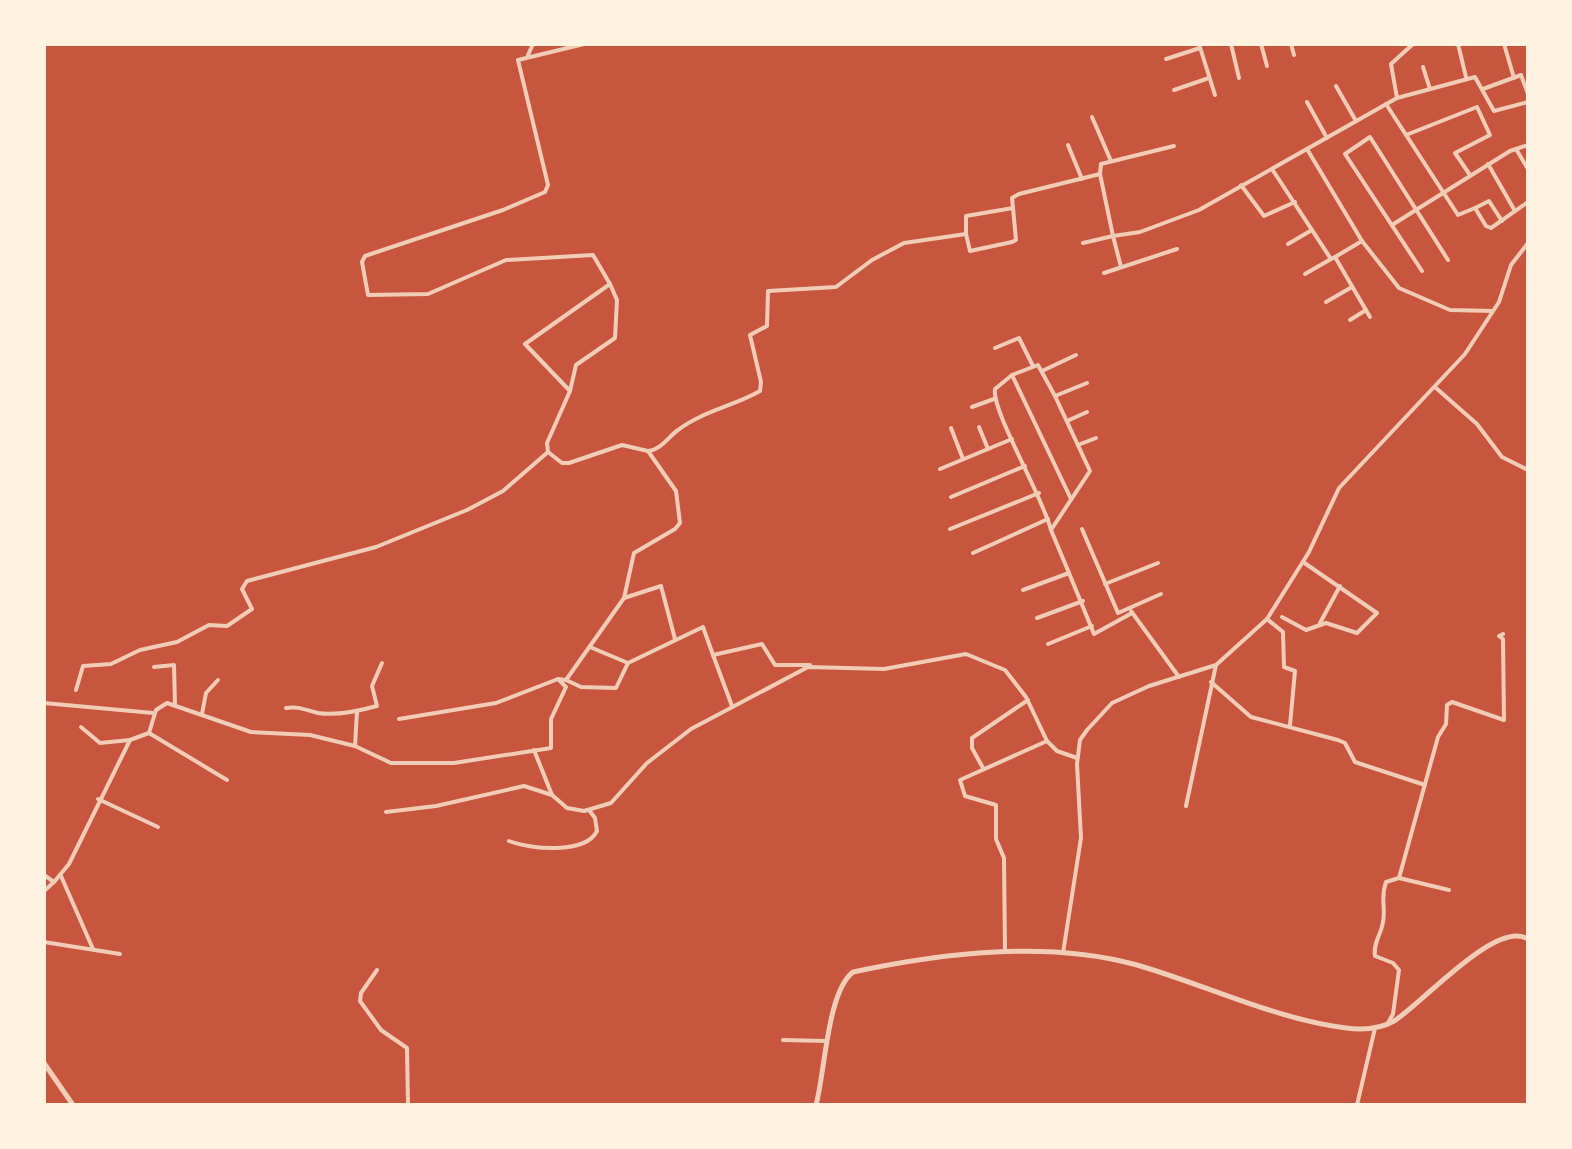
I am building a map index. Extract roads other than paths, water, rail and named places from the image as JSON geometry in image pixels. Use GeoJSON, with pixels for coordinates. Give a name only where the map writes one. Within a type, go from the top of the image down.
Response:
{"type":"FeatureCollection","features":[{"type":"Feature","properties":{"kind":"street"},"geometry":{"type":"LineString","coordinates":[[528,55],[533,44]]}},
{"type":"Feature","properties":{"kind":"street"},"geometry":{"type":"LineString","coordinates":[[584,44],[528,55],[519,58],[517,64],[544,165],[548,185],[545,192],[503,210],[365,256],[362,262],[365,292],[370,296],[428,294],[503,261],[593,255],[618,304],[615,338],[579,361],[570,391],[547,443],[548,452],[562,463],[622,445],[655,450],[680,428],[760,391],[761,382],[750,335],[767,326],[768,291],[836,287],[872,260],[904,243],[966,234]]}},
{"type":"Feature","properties":{"kind":"street"},"geometry":{"type":"LineString","coordinates":[[1231,44],[1239,78]]}},
{"type":"Feature","properties":{"kind":"street"},"geometry":{"type":"LineString","coordinates":[[1261,44],[1267,66]]}},
{"type":"Feature","properties":{"kind":"street"},"geometry":{"type":"LineString","coordinates":[[1291,44],[1294,55]]}},
{"type":"Feature","properties":{"kind":"street"},"geometry":{"type":"LineString","coordinates":[[1397,98],[1391,64],[1413,44]]}},
{"type":"Feature","properties":{"kind":"street"},"geometry":{"type":"LineString","coordinates":[[1458,44],[1466,78]]}},
{"type":"Feature","properties":{"kind":"street"},"geometry":{"type":"LineString","coordinates":[[1504,44],[1514,78]]}},
{"type":"Feature","properties":{"kind":"street"},"geometry":{"type":"LineString","coordinates":[[1166,59],[1200,46],[1215,95]]}},
{"type":"Feature","properties":{"kind":"street"},"geometry":{"type":"LineString","coordinates":[[1423,67],[1430,89]]}},
{"type":"Feature","properties":{"kind":"street"},"geometry":{"type":"LineString","coordinates":[[1483,89],[1528,72]]}},
{"type":"Feature","properties":{"kind":"street"},"geometry":{"type":"LineString","coordinates":[[1521,75],[1528,94]]}},
{"type":"Feature","properties":{"kind":"street"},"geometry":{"type":"LineString","coordinates":[[1083,243],[1140,232],[1199,210],[1397,98],[1475,77],[1494,111],[1528,102]]}},
{"type":"Feature","properties":{"kind":"street"},"geometry":{"type":"LineString","coordinates":[[1174,90],[1209,78]]}},
{"type":"Feature","properties":{"kind":"street"},"geometry":{"type":"LineString","coordinates":[[1336,86],[1356,121]]}},
{"type":"Feature","properties":{"kind":"street"},"geometry":{"type":"LineString","coordinates":[[1307,102],[1327,138]]}},
{"type":"Feature","properties":{"kind":"street"},"geometry":{"type":"LineString","coordinates":[[1386,104],[1459,216],[1489,201],[1502,221]]}},
{"type":"Feature","properties":{"kind":"street"},"geometry":{"type":"LineString","coordinates":[[1406,135],[1477,107],[1490,135],[1455,153],[1470,175]]}},
{"type":"Feature","properties":{"kind":"street"},"geometry":{"type":"LineString","coordinates":[[1092,117],[1111,161]]}},
{"type":"Feature","properties":{"kind":"street"},"geometry":{"type":"LineString","coordinates":[[1422,271],[1345,154],[1370,137],[1448,260]]}},
{"type":"Feature","properties":{"kind":"street"},"geometry":{"type":"LineString","coordinates":[[1068,145],[1082,179]]}},
{"type":"Feature","properties":{"kind":"street"},"geometry":{"type":"LineString","coordinates":[[1392,225],[1488,164],[1528,145]]}},
{"type":"Feature","properties":{"kind":"street"},"geometry":{"type":"LineString","coordinates":[[1121,267],[1100,174],[1101,164],[1174,146]]}},
{"type":"Feature","properties":{"kind":"street"},"geometry":{"type":"LineString","coordinates":[[1307,149],[1362,241],[1399,288],[1450,310],[1493,311]]}},
{"type":"Feature","properties":{"kind":"street"},"geometry":{"type":"LineString","coordinates":[[1516,149],[1528,169]]}},
{"type":"Feature","properties":{"kind":"street"},"geometry":{"type":"LineString","coordinates":[[1488,164],[1515,211]]}},
{"type":"Feature","properties":{"kind":"street"},"geometry":{"type":"LineString","coordinates":[[1272,169],[1370,317]]}},
{"type":"Feature","properties":{"kind":"street"},"geometry":{"type":"LineString","coordinates":[[1013,208],[966,216],[970,251],[1016,240],[1013,208],[1012,198],[1100,174]]}},
{"type":"Feature","properties":{"kind":"street"},"geometry":{"type":"LineString","coordinates":[[1241,185],[1264,216],[1295,202]]}},
{"type":"Feature","properties":{"kind":"street"},"geometry":{"type":"LineString","coordinates":[[1475,208],[1488,227],[1528,202]]}},
{"type":"Feature","properties":{"kind":"street"},"geometry":{"type":"LineString","coordinates":[[1288,244],[1312,230]]}},
{"type":"Feature","properties":{"kind":"street"},"geometry":{"type":"LineString","coordinates":[[1305,274],[1362,241]]}},
{"type":"Feature","properties":{"kind":"street"},"geometry":{"type":"LineString","coordinates":[[1063,953],[1081,838],[1080,740],[1102,711],[1149,686],[1216,665],[1267,619],[1303,562],[1339,488],[1360,462],[1436,388],[1465,354],[1493,311],[1511,265],[1528,243]]}},
{"type":"Feature","properties":{"kind":"street"},"geometry":{"type":"LineString","coordinates":[[1104,273],[1177,249]]}},
{"type":"Feature","properties":{"kind":"street"},"geometry":{"type":"LineString","coordinates":[[570,391],[527,349],[525,343],[610,284]]}},
{"type":"Feature","properties":{"kind":"street"},"geometry":{"type":"LineString","coordinates":[[1326,302],[1353,287]]}},
{"type":"Feature","properties":{"kind":"street"},"geometry":{"type":"LineString","coordinates":[[1350,320],[1366,310]]}},
{"type":"Feature","properties":{"kind":"street"},"geometry":{"type":"LineString","coordinates":[[995,348],[1019,338],[1033,366]]}},
{"type":"Feature","properties":{"kind":"street"},"geometry":{"type":"LineString","coordinates":[[1042,371],[1076,355]]}},
{"type":"Feature","properties":{"kind":"street"},"geometry":{"type":"LineString","coordinates":[[1051,530],[1090,471],[1038,365],[999,382],[994,399],[1039,493],[1051,530],[1083,601],[1094,634],[1161,594]]}},
{"type":"Feature","properties":{"kind":"street"},"geometry":{"type":"LineString","coordinates":[[1012,375],[1071,499]]}},
{"type":"Feature","properties":{"kind":"street"},"geometry":{"type":"LineString","coordinates":[[1055,396],[1087,383]]}},
{"type":"Feature","properties":{"kind":"street"},"geometry":{"type":"LineString","coordinates":[[1436,388],[1477,424],[1502,457],[1528,470]]}},
{"type":"Feature","properties":{"kind":"street"},"geometry":{"type":"LineString","coordinates":[[972,407],[994,399]]}},
{"type":"Feature","properties":{"kind":"street"},"geometry":{"type":"LineString","coordinates":[[1067,421],[1087,412]]}},
{"type":"Feature","properties":{"kind":"street"},"geometry":{"type":"LineString","coordinates":[[979,427],[988,449]]}},
{"type":"Feature","properties":{"kind":"street"},"geometry":{"type":"LineString","coordinates":[[951,428],[963,459]]}},
{"type":"Feature","properties":{"kind":"street"},"geometry":{"type":"LineString","coordinates":[[1078,445],[1096,438]]}},
{"type":"Feature","properties":{"kind":"street"},"geometry":{"type":"LineString","coordinates":[[940,469],[1012,439]]}},
{"type":"Feature","properties":{"kind":"street"},"geometry":{"type":"LineString","coordinates":[[566,680],[624,598],[634,553],[675,529],[681,519],[676,491],[648,451]]}},
{"type":"Feature","properties":{"kind":"street"},"geometry":{"type":"LineString","coordinates":[[76,690],[83,666],[111,664],[140,650],[177,642],[209,625],[227,626],[243,618],[252,609],[242,589],[247,581],[285,568],[364,551],[440,522],[503,491],[548,452]]}},
{"type":"Feature","properties":{"kind":"street"},"geometry":{"type":"LineString","coordinates":[[951,497],[1025,466]]}},
{"type":"Feature","properties":{"kind":"street"},"geometry":{"type":"LineString","coordinates":[[950,529],[1039,493]]}},
{"type":"Feature","properties":{"kind":"street"},"geometry":{"type":"LineString","coordinates":[[973,553],[1048,519]]}},
{"type":"Feature","properties":{"kind":"street"},"geometry":{"type":"LineString","coordinates":[[1082,529],[1118,613],[1131,610]]}},
{"type":"Feature","properties":{"kind":"street"},"geometry":{"type":"LineString","coordinates":[[1303,562],[1377,613],[1359,633],[1319,624]]}},
{"type":"Feature","properties":{"kind":"street"},"geometry":{"type":"LineString","coordinates":[[1105,584],[1158,563]]}},
{"type":"Feature","properties":{"kind":"street"},"geometry":{"type":"LineString","coordinates":[[1023,590],[1069,573]]}},
{"type":"Feature","properties":{"kind":"street"},"geometry":{"type":"LineString","coordinates":[[624,598],[661,586],[675,639]]}},
{"type":"Feature","properties":{"kind":"street"},"geometry":{"type":"LineString","coordinates":[[1282,617],[1306,630],[1319,624],[1340,586]]}},
{"type":"Feature","properties":{"kind":"street"},"geometry":{"type":"LineString","coordinates":[[1037,618],[1083,601]]}},
{"type":"Feature","properties":{"kind":"street"},"geometry":{"type":"LineString","coordinates":[[1131,610],[1179,677]]}},
{"type":"Feature","properties":{"kind":"street"},"geometry":{"type":"LineString","coordinates":[[1267,619],[1283,632],[1284,667],[1295,671],[1290,725]]}},
{"type":"Feature","properties":{"kind":"street"},"geometry":{"type":"LineString","coordinates":[[1048,644],[1092,626]]}},
{"type":"Feature","properties":{"kind":"street"},"geometry":{"type":"LineString","coordinates":[[399,719],[496,703],[558,679],[581,687],[616,688],[628,663],[703,627],[732,706]]}},
{"type":"Feature","properties":{"kind":"street"},"geometry":{"type":"LineString","coordinates":[[1399,878],[1438,737],[1446,724],[1443,714],[1447,705],[1452,702],[1504,720],[1503,639],[1499,636],[1503,634]]}},
{"type":"Feature","properties":{"kind":"street"},"geometry":{"type":"LineString","coordinates":[[713,655],[762,644],[775,665],[884,669],[966,654],[1005,670],[1028,700],[1047,741],[1057,751],[1078,758]]}},
{"type":"Feature","properties":{"kind":"street"},"geometry":{"type":"LineString","coordinates":[[590,647],[628,663]]}},
{"type":"Feature","properties":{"kind":"street"},"geometry":{"type":"LineString","coordinates":[[286,708],[300,706],[323,713],[357,712],[378,705],[372,686],[382,663]]}},
{"type":"Feature","properties":{"kind":"street"},"geometry":{"type":"LineString","coordinates":[[154,667],[174,665],[175,705]]}},
{"type":"Feature","properties":{"kind":"street"},"geometry":{"type":"LineString","coordinates":[[386,812],[436,806],[524,786],[552,795],[573,811],[611,803],[664,749],[691,729],[768,690],[793,673],[817,665]]}},
{"type":"Feature","properties":{"kind":"street"},"geometry":{"type":"LineString","coordinates":[[1186,806],[1216,665]]}},
{"type":"Feature","properties":{"kind":"street"},"geometry":{"type":"LineString","coordinates":[[149,733],[154,713],[163,704],[175,705],[251,732],[310,735],[355,746],[391,763],[415,766],[551,748],[551,719],[566,687],[558,679]]}},
{"type":"Feature","properties":{"kind":"street"},"geometry":{"type":"LineString","coordinates":[[202,714],[206,693],[218,680]]}},
{"type":"Feature","properties":{"kind":"street"},"geometry":{"type":"LineString","coordinates":[[1211,682],[1251,717],[1290,725],[1345,743],[1355,762],[1426,785]]}},
{"type":"Feature","properties":{"kind":"street"},"geometry":{"type":"LineString","coordinates":[[983,768],[972,748],[972,738],[1028,700]]}},
{"type":"Feature","properties":{"kind":"street"},"geometry":{"type":"LineString","coordinates":[[44,703],[154,713]]}},
{"type":"Feature","properties":{"kind":"street"},"geometry":{"type":"LineString","coordinates":[[355,746],[357,712]]}},
{"type":"Feature","properties":{"kind":"street"},"geometry":{"type":"LineString","coordinates":[[81,727],[100,743],[130,740],[149,733]]}},
{"type":"Feature","properties":{"kind":"street"},"geometry":{"type":"LineString","coordinates":[[149,733],[227,780]]}},
{"type":"Feature","properties":{"kind":"street"},"geometry":{"type":"LineString","coordinates":[[44,891],[58,879],[130,740]]}},
{"type":"Feature","properties":{"kind":"street"},"geometry":{"type":"LineString","coordinates":[[1005,953],[1004,858],[996,839],[996,805],[965,796],[959,782],[962,776],[1047,741]]}},
{"type":"Feature","properties":{"kind":"street"},"geometry":{"type":"LineString","coordinates":[[534,750],[552,795]]}},
{"type":"Feature","properties":{"kind":"street"},"geometry":{"type":"LineString","coordinates":[[98,799],[158,827]]}},
{"type":"Feature","properties":{"kind":"street"},"geometry":{"type":"LineString","coordinates":[[509,841],[539,849],[587,841],[597,831],[595,818],[588,809]]}},
{"type":"Feature","properties":{"kind":"street"},"geometry":{"type":"LineString","coordinates":[[44,875],[58,879]]}},
{"type":"Feature","properties":{"kind":"street"},"geometry":{"type":"LineString","coordinates":[[816,1105],[834,1007],[846,978],[853,972],[940,957],[1063,953],[1132,964],[1320,1025],[1379,1027],[1391,1021],[1399,970],[1375,956],[1373,947],[1384,921],[1381,893],[1386,882],[1399,878],[1449,890]]}},
{"type":"Feature","properties":{"kind":"street"},"geometry":{"type":"LineString","coordinates":[[58,879],[87,949]]}},
{"type":"Feature","properties":{"kind":"street"},"geometry":{"type":"LineString","coordinates":[[1357,1105],[1379,1027],[1502,937],[1515,934],[1528,939]]}},
{"type":"Feature","properties":{"kind":"street"},"geometry":{"type":"LineString","coordinates":[[44,942],[120,954]]}},
{"type":"Feature","properties":{"kind":"street"},"geometry":{"type":"LineString","coordinates":[[377,970],[361,993],[360,1001],[381,1030],[407,1048],[408,1105]]}},
{"type":"Feature","properties":{"kind":"street"},"geometry":{"type":"LineString","coordinates":[[783,1040],[829,1041]]}},
{"type":"Feature","properties":{"kind":"street"},"geometry":{"type":"LineString","coordinates":[[44,1063],[73,1105]]}}]}
